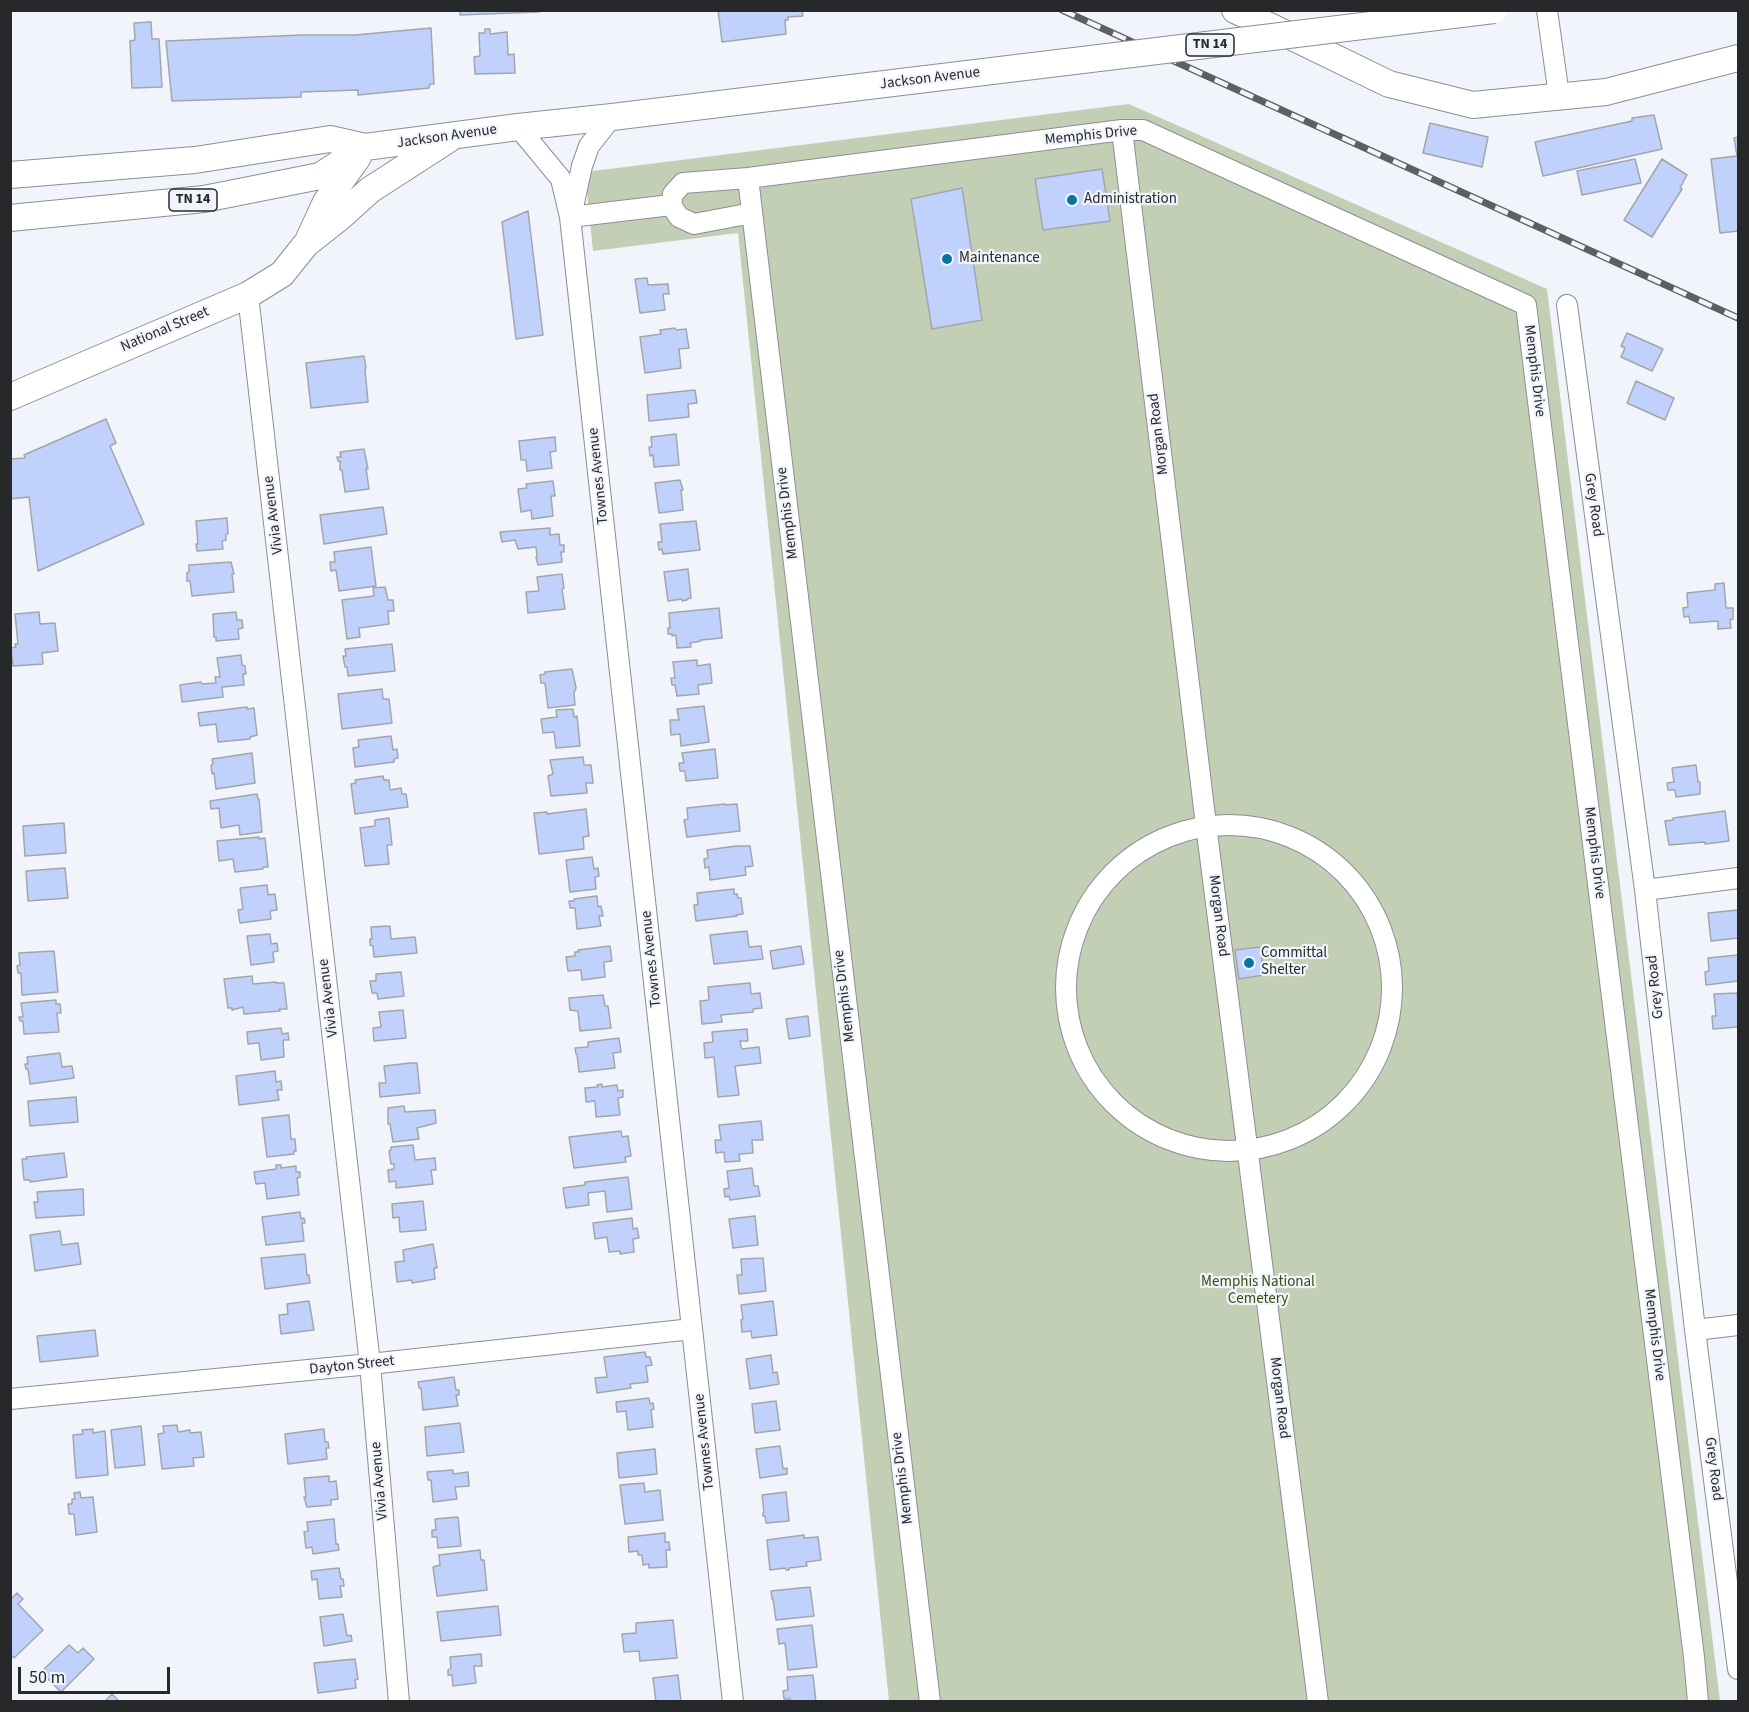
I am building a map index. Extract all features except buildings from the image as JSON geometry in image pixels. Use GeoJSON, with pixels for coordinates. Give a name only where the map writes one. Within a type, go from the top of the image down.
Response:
{"type":"FeatureCollection","features":[{"type":"Feature","properties":{"kind":"main road"},"geometry":{"type":"LineString","coordinates":[[1235,10],[1389,84],[1473,105],[1606,92],[1738,58]]}},
{"type":"Feature","properties":{"kind":"main road","name":"Jackson Avenue"},"geometry":{"type":"LineString","coordinates":[[10,175],[195,160],[330,139],[365,147],[1494,10]]}},
{"type":"Feature","properties":{"kind":"main road","name":"National Street"},"geometry":{"type":"LineString","coordinates":[[10,397],[248,295],[282,274],[306,244],[370,190],[454,136]]}},
{"type":"Feature","properties":{"kind":"main road","name":"Jackson Avenue"},"geometry":{"type":"LineString","coordinates":[[10,218],[204,199],[320,176],[365,147]]}},
{"type":"Feature","properties":{"kind":"main road","name":"National Street"},"geometry":{"type":"LineString","coordinates":[[306,244],[326,202],[365,147]]}},
{"type":"Feature","properties":{"kind":"street"},"geometry":{"type":"LineString","coordinates":[[1547,10],[1559,96]]}},
{"type":"Feature","properties":{"kind":"street","name":"Townes Avenue"},"geometry":{"type":"LineString","coordinates":[[570,217],[589,146],[612,117]]}},
{"type":"Feature","properties":{"kind":"street","name":"Townes Avenue"},"geometry":{"type":"LineString","coordinates":[[518,127],[561,180],[570,217],[733,1701]]}},
{"type":"Feature","properties":{"kind":"street","name":"Memphis Drive"},"geometry":{"type":"LineString","coordinates":[[930,1701],[748,178],[1122,130],[1143,130],[1526,305],[1698,1701]]}},
{"type":"Feature","properties":{"kind":"street","name":"Morgan Road"},"geometry":{"type":"LineString","coordinates":[[1122,130],[1206,825],[1318,1701]]}},
{"type":"Feature","properties":{"kind":"street"},"geometry":{"type":"LineString","coordinates":[[748,178],[683,183],[673,194],[671,205],[679,217],[694,224],[752,213]]}},
{"type":"Feature","properties":{"kind":"street"},"geometry":{"type":"LineString","coordinates":[[570,217],[671,205]]}},
{"type":"Feature","properties":{"kind":"street","name":"Vivia Avenue"},"geometry":{"type":"LineString","coordinates":[[248,295],[370,1364],[399,1701]]}},
{"type":"Feature","properties":{"kind":"street","name":"Grey Road"},"geometry":{"type":"LineString","coordinates":[[1567,305],[1645,890],[1695,1330],[1738,1669]]}},
{"type":"Feature","properties":{"kind":"street"},"geometry":{"type":"LineString","coordinates":[[1206,825],[1258,826],[1307,843],[1348,875],[1377,918],[1392,967],[1390,1019],[1372,1068],[1366,1076],[1340,1108],[1298,1137],[1248,1151],[1191,1147],[1139,1125],[1098,1086],[1071,1035],[1065,979],[1077,924],[1107,876],[1152,842],[1206,825]]}},
{"type":"Feature","properties":{"kind":"street"},"geometry":{"type":"LineString","coordinates":[[1645,890],[1738,878]]}},
{"type":"Feature","properties":{"kind":"street"},"geometry":{"type":"LineString","coordinates":[[1695,1330],[1738,1325]]}},
{"type":"Feature","properties":{"kind":"street","name":"Dayton Street"},"geometry":{"type":"LineString","coordinates":[[10,1399],[370,1364],[692,1329]]}},
{"type":"Feature","properties":{"kind":"green space","name":"Memphis National Cemetery"},"geometry":{"type":"Polygon","coordinates":[[[1129,104],[1547,289],[1720,1701],[889,1701],[738,233],[593,251],[585,172],[1129,104]]]}},
{"type":"Feature","properties":{"kind":"railway"},"geometry":{"type":"LineString","coordinates":[[1062,10],[1738,318]]}},
{"type":"Feature","properties":{"kind":"place","name":"Administration"},"geometry":{"type":"Point","coordinates":[1072,200]}},
{"type":"Feature","properties":{"kind":"place","name":"Maintenance"},"geometry":{"type":"Point","coordinates":[947,259]}},
{"type":"Feature","properties":{"kind":"place","name":"Committal Shelter"},"geometry":{"type":"Point","coordinates":[1249,963]}}]}
